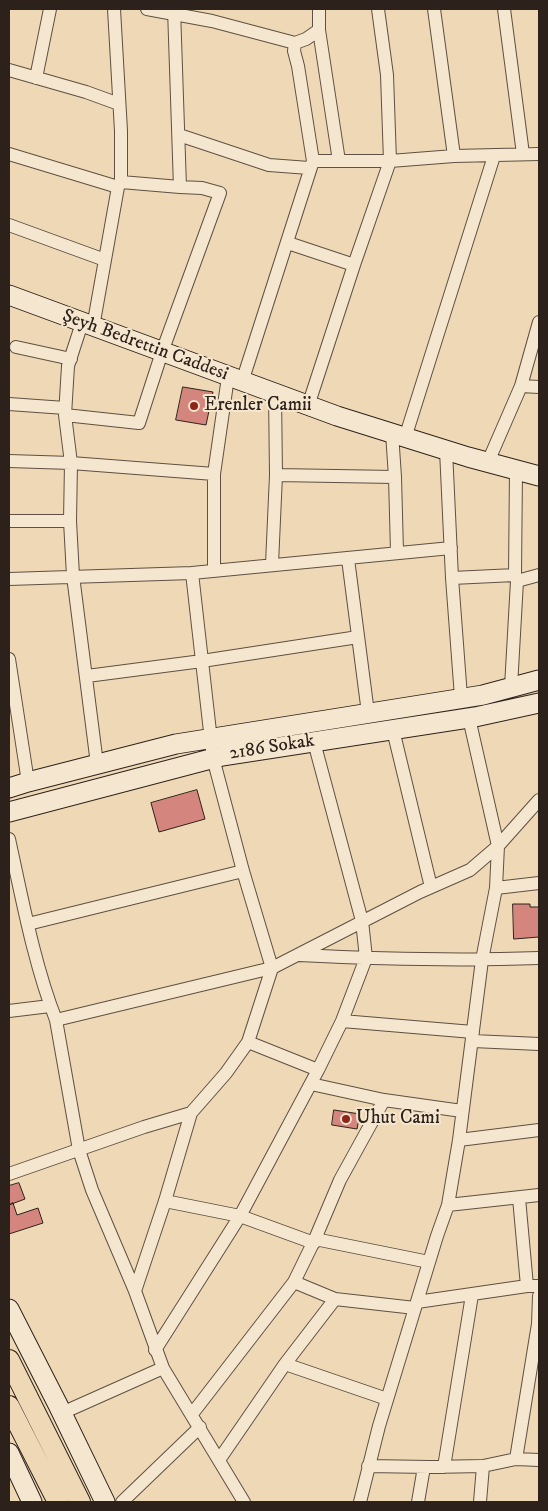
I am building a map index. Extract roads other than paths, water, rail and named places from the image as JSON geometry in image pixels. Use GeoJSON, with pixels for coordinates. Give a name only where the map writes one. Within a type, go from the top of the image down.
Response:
{"type":"FeatureCollection","features":[{"type":"Feature","properties":{"kind":"main road","name":"Şeyh Bedrettin Caddesi"},"geometry":{"type":"LineString","coordinates":[[9,295],[308,406],[399,436],[539,476]]}},
{"type":"Feature","properties":{"kind":"main road","name":"2186 Sokak"},"geometry":{"type":"LineString","coordinates":[[9,788],[176,744],[483,694],[539,680]]}},
{"type":"Feature","properties":{"kind":"main road","name":"2186 Sokak"},"geometry":{"type":"LineString","coordinates":[[9,812],[213,758],[469,718],[539,703]]}},
{"type":"Feature","properties":{"kind":"main road"},"geometry":{"type":"LineString","coordinates":[[9,1308],[105,1502]]}},
{"type":"Feature","properties":{"kind":"main road"},"geometry":{"type":"LineString","coordinates":[[9,1360],[80,1502]]}},
{"type":"Feature","properties":{"kind":"main road"},"geometry":{"type":"LineString","coordinates":[[9,1406],[58,1502]]}},
{"type":"Feature","properties":{"kind":"main road"},"geometry":{"type":"LineString","coordinates":[[9,1453],[32,1502]]}},
{"type":"Feature","properties":{"kind":"street"},"geometry":{"type":"LineString","coordinates":[[36,78],[50,9]]}},
{"type":"Feature","properties":{"kind":"street"},"geometry":{"type":"LineString","coordinates":[[97,764],[74,576],[70,521],[71,463],[64,411],[68,366],[88,325],[105,260],[119,185],[119,104],[114,9]]}},
{"type":"Feature","properties":{"kind":"street"},"geometry":{"type":"LineString","coordinates":[[147,9],[212,15],[295,43],[306,39],[319,30]]}},
{"type":"Feature","properties":{"kind":"street"},"geometry":{"type":"LineString","coordinates":[[319,9],[319,30],[339,161]]}},
{"type":"Feature","properties":{"kind":"street"},"geometry":{"type":"LineString","coordinates":[[308,406],[390,162],[387,75],[378,9]]}},
{"type":"Feature","properties":{"kind":"street"},"geometry":{"type":"LineString","coordinates":[[434,9],[454,156]]}},
{"type":"Feature","properties":{"kind":"street"},"geometry":{"type":"LineString","coordinates":[[504,9],[523,154]]}},
{"type":"Feature","properties":{"kind":"street"},"geometry":{"type":"LineString","coordinates":[[174,11],[180,187]]}},
{"type":"Feature","properties":{"kind":"street"},"geometry":{"type":"LineString","coordinates":[[214,570],[214,474],[235,380],[288,244],[311,164],[298,66],[294,51],[295,43]]}},
{"type":"Feature","properties":{"kind":"street"},"geometry":{"type":"LineString","coordinates":[[9,70],[86,92],[119,104]]}},
{"type":"Feature","properties":{"kind":"street"},"geometry":{"type":"LineString","coordinates":[[179,135],[269,165],[339,161],[390,162],[454,156],[539,154]]}},
{"type":"Feature","properties":{"kind":"street"},"geometry":{"type":"LineString","coordinates":[[9,154],[119,185],[202,188],[220,193],[162,352],[139,423],[9,404]]}},
{"type":"Feature","properties":{"kind":"street"},"geometry":{"type":"LineString","coordinates":[[397,552],[396,477],[399,436],[494,156]]}},
{"type":"Feature","properties":{"kind":"street"},"geometry":{"type":"LineString","coordinates":[[9,225],[105,260]]}},
{"type":"Feature","properties":{"kind":"street"},"geometry":{"type":"LineString","coordinates":[[288,244],[354,265]]}},
{"type":"Feature","properties":{"kind":"street"},"geometry":{"type":"LineString","coordinates":[[488,462],[521,386],[539,322]]}},
{"type":"Feature","properties":{"kind":"street"},"geometry":{"type":"LineString","coordinates":[[16,347],[70,359]]}},
{"type":"Feature","properties":{"kind":"street"},"geometry":{"type":"LineString","coordinates":[[521,386],[539,388]]}},
{"type":"Feature","properties":{"kind":"street"},"geometry":{"type":"LineString","coordinates":[[272,564],[276,475],[275,394]]}},
{"type":"Feature","properties":{"kind":"street"},"geometry":{"type":"LineString","coordinates":[[446,450],[452,578],[461,697]]}},
{"type":"Feature","properties":{"kind":"street"},"geometry":{"type":"LineString","coordinates":[[9,461],[71,463],[214,474]]}},
{"type":"Feature","properties":{"kind":"street"},"geometry":{"type":"LineString","coordinates":[[511,687],[516,578],[516,470]]}},
{"type":"Feature","properties":{"kind":"street"},"geometry":{"type":"LineString","coordinates":[[276,475],[396,477]]}},
{"type":"Feature","properties":{"kind":"street"},"geometry":{"type":"LineString","coordinates":[[9,521],[70,521]]}},
{"type":"Feature","properties":{"kind":"street"},"geometry":{"type":"LineString","coordinates":[[9,579],[192,573],[451,548]]}},
{"type":"Feature","properties":{"kind":"street"},"geometry":{"type":"LineString","coordinates":[[348,559],[368,713]]}},
{"type":"Feature","properties":{"kind":"street"},"geometry":{"type":"LineString","coordinates":[[135,1291],[165,1201],[191,1112],[226,1073],[248,1042],[272,968],[243,871],[213,758],[209,738],[192,573]]}},
{"type":"Feature","properties":{"kind":"street"},"geometry":{"type":"LineString","coordinates":[[452,578],[516,578],[539,575]]}},
{"type":"Feature","properties":{"kind":"street"},"geometry":{"type":"LineString","coordinates":[[87,676],[202,661],[358,637]]}},
{"type":"Feature","properties":{"kind":"street"},"geometry":{"type":"LineString","coordinates":[[9,659],[28,782]]}},
{"type":"Feature","properties":{"kind":"street"},"geometry":{"type":"LineString","coordinates":[[360,1502],[387,1399],[448,1205],[473,1037],[482,960],[496,888],[498,846],[469,718]]}},
{"type":"Feature","properties":{"kind":"street"},"geometry":{"type":"LineString","coordinates":[[393,730],[432,887]]}},
{"type":"Feature","properties":{"kind":"street"},"geometry":{"type":"LineString","coordinates":[[155,1350],[240,1216],[311,1084],[342,1021],[366,958],[362,921],[314,742]]}},
{"type":"Feature","properties":{"kind":"street"},"geometry":{"type":"LineString","coordinates":[[56,1020],[272,968],[362,921],[470,870],[498,846],[539,800]]}},
{"type":"Feature","properties":{"kind":"street"},"geometry":{"type":"LineString","coordinates":[[9,839],[28,924],[50,1006],[56,1020],[79,1150],[92,1190],[135,1291],[163,1368],[244,1502]]}},
{"type":"Feature","properties":{"kind":"street"},"geometry":{"type":"LineString","coordinates":[[28,924],[243,871]]}},
{"type":"Feature","properties":{"kind":"street"},"geometry":{"type":"LineString","coordinates":[[496,888],[539,883]]}},
{"type":"Feature","properties":{"kind":"street"},"geometry":{"type":"LineString","coordinates":[[298,955],[482,960],[539,958]]}},
{"type":"Feature","properties":{"kind":"street"},"geometry":{"type":"LineString","coordinates":[[9,1011],[50,1006]]}},
{"type":"Feature","properties":{"kind":"street"},"geometry":{"type":"LineString","coordinates":[[342,1021],[539,1044]]}},
{"type":"Feature","properties":{"kind":"street"},"geometry":{"type":"LineString","coordinates":[[248,1042],[318,1070]]}},
{"type":"Feature","properties":{"kind":"street"},"geometry":{"type":"LineString","coordinates":[[311,1084],[384,1100],[462,1111]]}},
{"type":"Feature","properties":{"kind":"street"},"geometry":{"type":"LineString","coordinates":[[192,1414],[294,1282],[315,1241],[340,1180],[384,1100]]}},
{"type":"Feature","properties":{"kind":"street"},"geometry":{"type":"LineString","coordinates":[[9,1174],[191,1112]]}},
{"type":"Feature","properties":{"kind":"street"},"geometry":{"type":"LineString","coordinates":[[458,1140],[539,1130]]}},
{"type":"Feature","properties":{"kind":"street"},"geometry":{"type":"LineString","coordinates":[[448,1205],[539,1195]]}},
{"type":"Feature","properties":{"kind":"street"},"geometry":{"type":"LineString","coordinates":[[294,1282],[334,1299],[416,1305],[533,1286],[519,1198]]}},
{"type":"Feature","properties":{"kind":"street"},"geometry":{"type":"LineString","coordinates":[[165,1201],[240,1216],[315,1241],[429,1262]]}},
{"type":"Feature","properties":{"kind":"street"},"geometry":{"type":"LineString","coordinates":[[444,1467],[472,1295]]}},
{"type":"Feature","properties":{"kind":"street"},"geometry":{"type":"LineString","coordinates":[[516,1459],[538,1324],[539,1296]]}},
{"type":"Feature","properties":{"kind":"street"},"geometry":{"type":"LineString","coordinates":[[220,1460],[286,1364],[334,1299]]}},
{"type":"Feature","properties":{"kind":"street"},"geometry":{"type":"LineString","coordinates":[[286,1364],[387,1399]]}},
{"type":"Feature","properties":{"kind":"street"},"geometry":{"type":"LineString","coordinates":[[62,1413],[163,1368]]}},
{"type":"Feature","properties":{"kind":"street"},"geometry":{"type":"LineString","coordinates":[[122,1502],[200,1427]]}},
{"type":"Feature","properties":{"kind":"street"},"geometry":{"type":"LineString","coordinates":[[368,1466],[483,1466],[516,1459],[539,1460]]}},
{"type":"Feature","properties":{"kind":"street"},"geometry":{"type":"LineString","coordinates":[[480,1502],[483,1466]]}},
{"type":"Feature","properties":{"kind":"street"},"geometry":{"type":"LineString","coordinates":[[418,1502],[424,1467]]}},
{"type":"Feature","properties":{"kind":"place","name":"Erenler Camii"},"geometry":{"type":"Point","coordinates":[194,406]}},
{"type":"Feature","properties":{"kind":"place","name":"Uhut Cami"},"geometry":{"type":"Point","coordinates":[346,1119]}}]}
